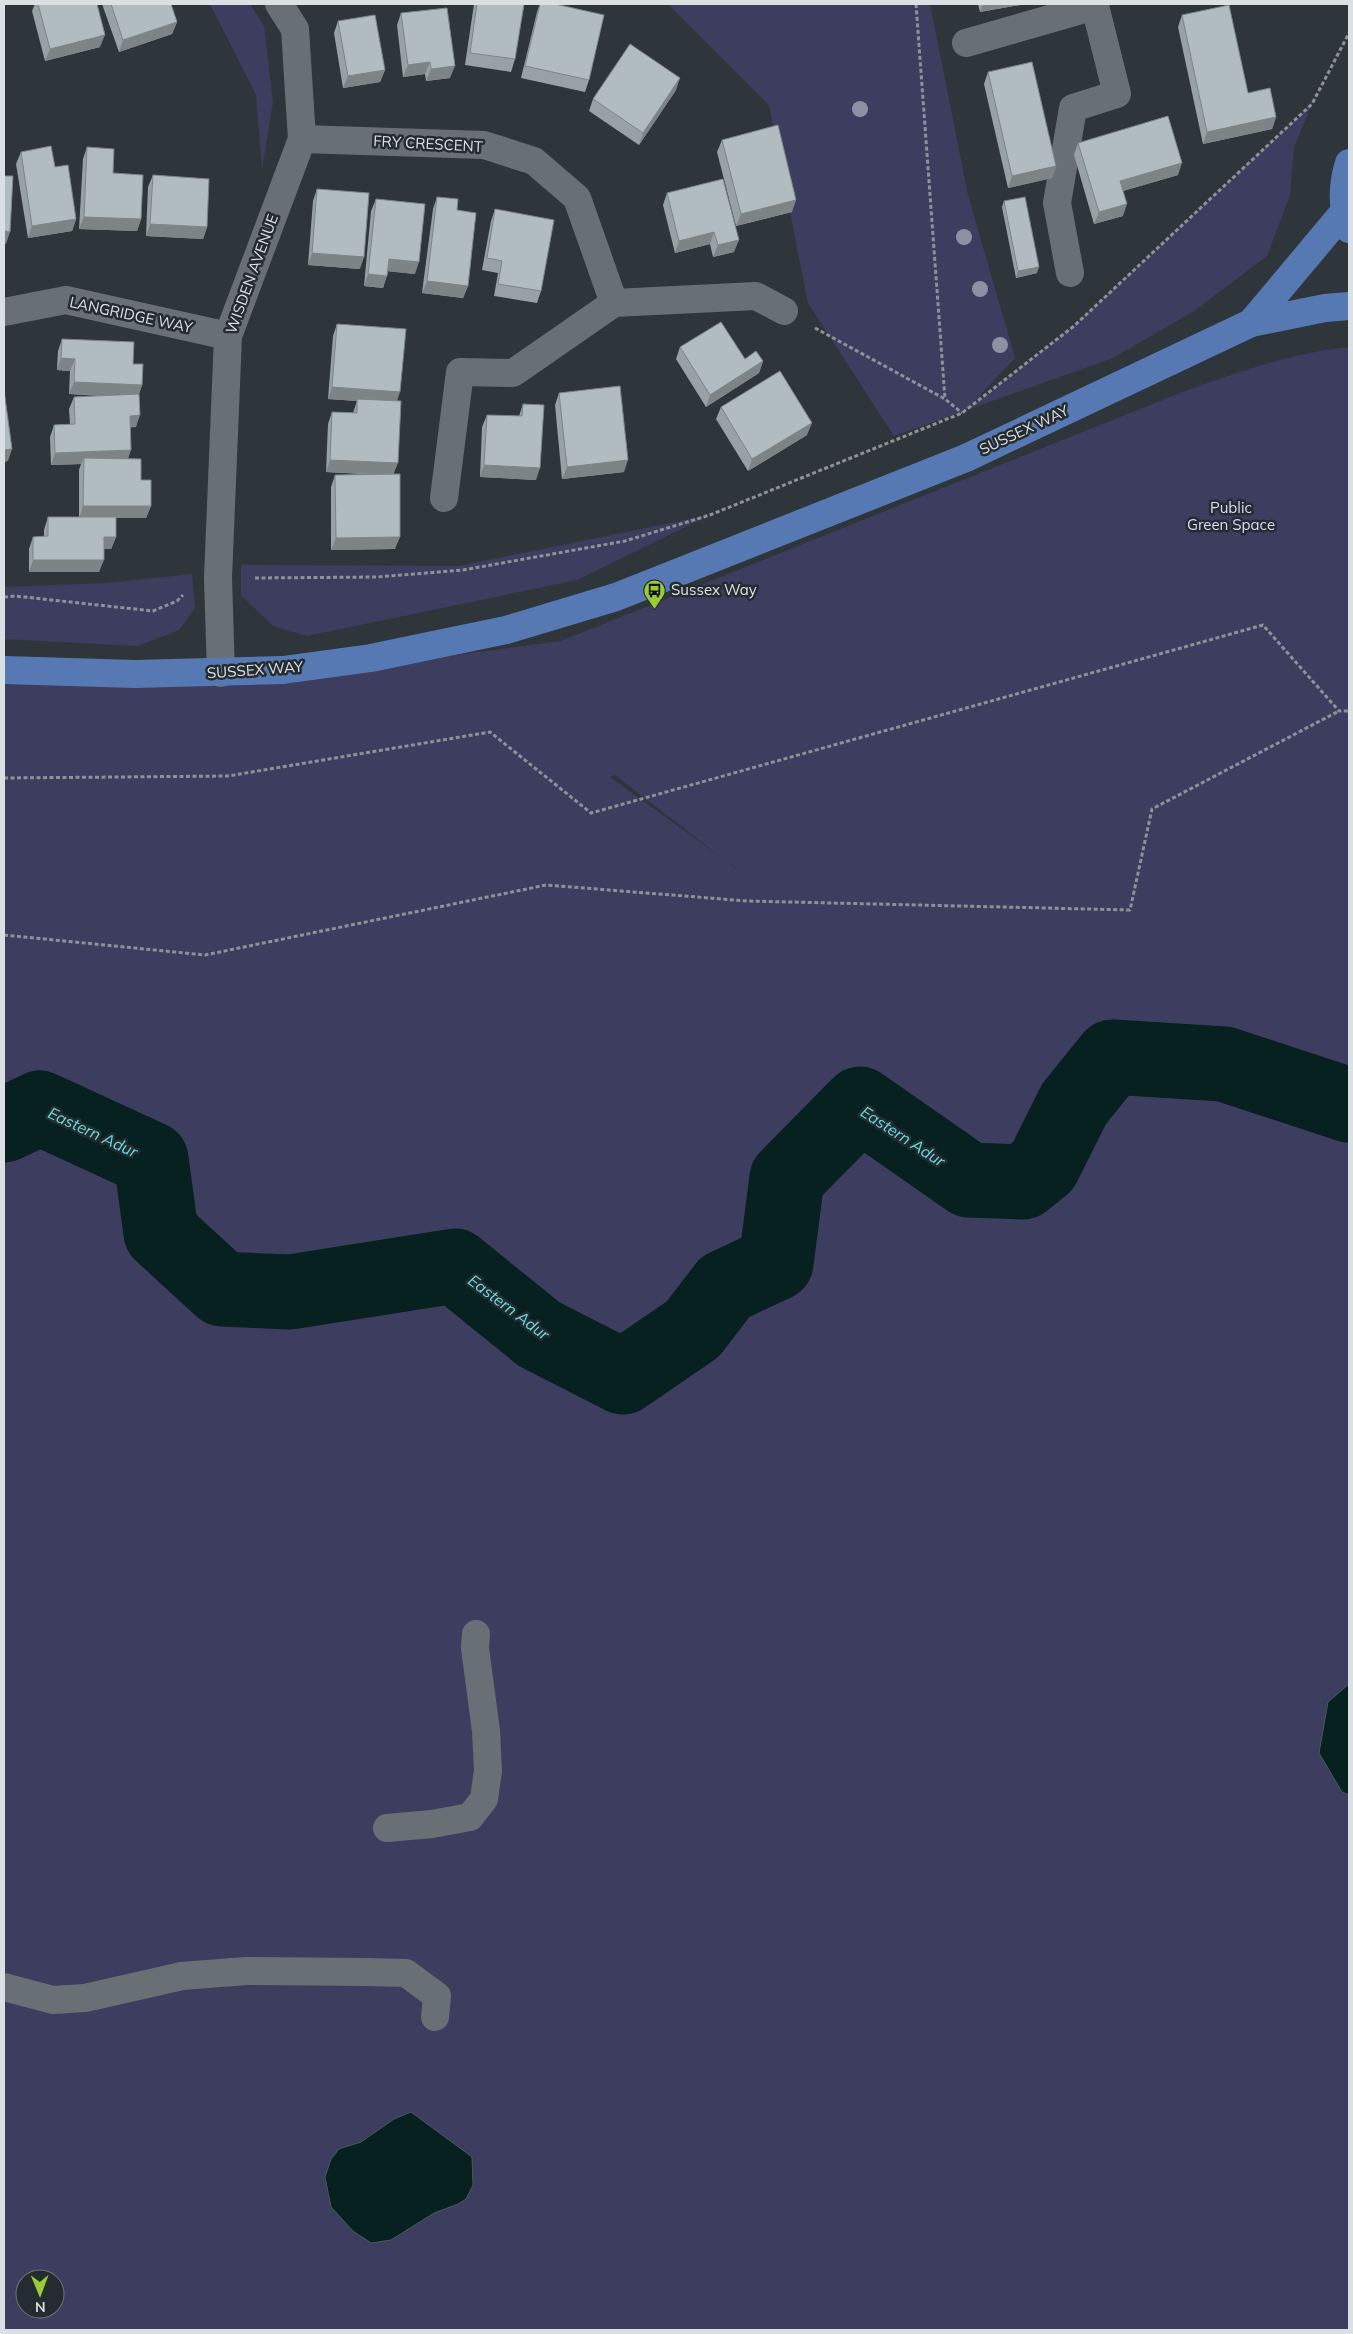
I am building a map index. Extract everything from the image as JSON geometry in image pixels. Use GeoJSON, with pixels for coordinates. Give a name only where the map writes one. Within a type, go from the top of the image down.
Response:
{"type":"FeatureCollection","features":[{"type":"Feature","properties":{"kind":"main road"},"geometry":{"type":"LineString","coordinates":[[1347,220],[1344,177],[1349,163]]}},
{"type":"Feature","properties":{"kind":"main road","name":"SUSSEX WAY"},"geometry":{"type":"LineString","coordinates":[[1251,323],[1347,220]]}},
{"type":"Feature","properties":{"kind":"main road","name":"SUSSEX WAY"},"geometry":{"type":"LineString","coordinates":[[4,670],[135,674],[284,670],[371,658],[506,630],[616,597],[966,458],[1251,323],[1325,308],[1349,306]]}},
{"type":"Feature","properties":{"kind":"street","name":"WISDEN AVENUE"},"geometry":{"type":"LineString","coordinates":[[220,673],[218,578],[228,336],[302,139],[295,29],[279,4]]}},
{"type":"Feature","properties":{"kind":"street"},"geometry":{"type":"LineString","coordinates":[[966,43],[1094,5],[1117,94],[1073,108],[1056,203],[1070,273]]}},
{"type":"Feature","properties":{"kind":"street","name":"FRY CRESCENT"},"geometry":{"type":"LineString","coordinates":[[302,139],[484,144],[534,161],[577,198],[614,303]]}},
{"type":"Feature","properties":{"kind":"street"},"geometry":{"type":"LineString","coordinates":[[444,498],[460,372],[513,374],[614,303],[756,296],[784,311]]}},
{"type":"Feature","properties":{"kind":"street","name":"LANGRIDGE WAY"},"geometry":{"type":"LineString","coordinates":[[4,312],[66,300],[228,336]]}},
{"type":"Feature","properties":{"kind":"street"},"geometry":{"type":"LineString","coordinates":[[387,1828],[432,1824],[470,1817],[484,1799],[488,1771],[486,1731],[475,1648],[476,1634]]}},
{"type":"Feature","properties":{"kind":"street"},"geometry":{"type":"LineString","coordinates":[[4,1987],[53,2000],[85,1998],[182,1976],[246,1971],[406,1973],[437,1996],[435,2017]]}},
{"type":"Feature","properties":{"kind":"path"},"geometry":{"type":"LineString","coordinates":[[916,4],[945,399]]}},
{"type":"Feature","properties":{"kind":"path"},"geometry":{"type":"LineString","coordinates":[[4,597],[15,596],[153,611],[177,601],[200,578],[376,577],[463,570],[625,541],[710,515],[962,413],[1074,326],[1312,104],[1349,33]]}},
{"type":"Feature","properties":{"kind":"path"},"geometry":{"type":"LineString","coordinates":[[784,311],[945,399],[962,413]]}},
{"type":"Feature","properties":{"kind":"path"},"geometry":{"type":"LineString","coordinates":[[4,778],[228,776],[490,732],[591,813],[1263,625],[1339,710]]}},
{"type":"Feature","properties":{"kind":"path"},"geometry":{"type":"LineString","coordinates":[[4,935],[205,955],[546,885],[747,901],[1130,910],[1152,809],[1339,710],[1349,710]]}},
{"type":"Feature","properties":{"kind":"green space"},"geometry":{"type":"Polygon","coordinates":[[[210,4],[250,4],[264,26],[273,102],[262,169],[256,95],[210,4]]]}},
{"type":"Feature","properties":{"kind":"green space"},"geometry":{"type":"Polygon","coordinates":[[[668,4],[930,4],[968,195],[1015,358],[966,410],[1074,326],[1312,104],[1294,147],[1290,195],[1267,256],[1194,311],[1113,358],[894,436],[808,303],[769,105],[668,4]]]}},
{"type":"Feature","properties":{"kind":"green space","name":"Public Green Space"},"geometry":{"type":"Polygon","coordinates":[[[1349,347],[1349,2330],[4,2330],[4,679],[269,680],[561,641],[1180,393],[1263,365],[1306,354],[1349,347]],[[615,775],[610,777],[721,857],[615,775]]]}},
{"type":"Feature","properties":{"kind":"green space"},"geometry":{"type":"Polygon","coordinates":[[[710,515],[577,580],[307,636],[273,626],[241,595],[241,565],[458,566],[710,515]]]}},
{"type":"Feature","properties":{"kind":"green space"},"geometry":{"type":"Polygon","coordinates":[[[192,574],[195,608],[179,630],[138,646],[4,639],[4,587],[107,583],[192,574]]]}},
{"type":"Feature","properties":{"kind":"shaded area"},"geometry":{"type":"Polygon","coordinates":[[[1349,1684],[1349,1795],[1342,1792],[1319,1753],[1328,1702],[1349,1684]]]}},
{"type":"Feature","properties":{"kind":"shaded area"},"geometry":{"type":"Polygon","coordinates":[[[411,2112],[472,2157],[473,2185],[466,2199],[458,2204],[434,2213],[391,2240],[371,2243],[353,2231],[331,2207],[325,2177],[331,2159],[339,2149],[361,2142],[394,2119],[411,2112]]]}},
{"type":"Feature","properties":{"kind":"building"},"geometry":{"type":"Polygon","coordinates":[[[38,4],[97,4],[105,35],[50,49],[38,4]]]}},
{"type":"Feature","properties":{"kind":"building"},"geometry":{"type":"Polygon","coordinates":[[[111,4],[171,4],[177,22],[123,40],[111,4]]]}},
{"type":"Feature","properties":{"kind":"building"},"geometry":{"type":"Polygon","coordinates":[[[477,4],[524,4],[515,59],[470,53],[477,4]]]}},
{"type":"Feature","properties":{"kind":"building"},"geometry":{"type":"Polygon","coordinates":[[[540,4],[555,4],[604,15],[589,80],[525,66],[540,4]]]}},
{"type":"Feature","properties":{"kind":"building"},"geometry":{"type":"Polygon","coordinates":[[[1229,5],[1248,93],[1270,88],[1276,117],[1207,132],[1182,15],[1229,5]]]}},
{"type":"Feature","properties":{"kind":"building"},"geometry":{"type":"Polygon","coordinates":[[[447,8],[455,66],[431,69],[430,62],[408,65],[401,13],[447,8]]]}},
{"type":"Feature","properties":{"kind":"building"},"geometry":{"type":"Polygon","coordinates":[[[375,15],[385,70],[348,76],[338,21],[375,15]]]}},
{"type":"Feature","properties":{"kind":"building"},"geometry":{"type":"Polygon","coordinates":[[[630,44],[680,78],[643,133],[593,99],[630,44]]]}},
{"type":"Feature","properties":{"kind":"building"},"geometry":{"type":"Polygon","coordinates":[[[1032,62],[1056,166],[1012,176],[988,72],[1032,62]]]}},
{"type":"Feature","properties":{"kind":"building"},"geometry":{"type":"Polygon","coordinates":[[[1168,116],[1182,163],[1120,181],[1127,204],[1099,212],[1078,143],[1168,116]]]}},
{"type":"Feature","properties":{"kind":"building"},"geometry":{"type":"Polygon","coordinates":[[[778,125],[796,200],[741,214],[722,140],[778,125]]]}},
{"type":"Feature","properties":{"kind":"building"},"geometry":{"type":"Polygon","coordinates":[[[51,146],[55,167],[68,165],[76,219],[32,226],[21,152],[51,146]]]}},
{"type":"Feature","properties":{"kind":"building"},"geometry":{"type":"Polygon","coordinates":[[[87,147],[114,149],[113,173],[143,175],[141,219],[84,217],[87,147]]]}},
{"type":"Feature","properties":{"kind":"building"},"geometry":{"type":"Polygon","coordinates":[[[153,175],[209,179],[207,227],[150,224],[153,175]]]}},
{"type":"Feature","properties":{"kind":"building"},"geometry":{"type":"Polygon","coordinates":[[[4,176],[13,176],[10,232],[4,231],[4,176]]]}},
{"type":"Feature","properties":{"kind":"building"},"geometry":{"type":"Polygon","coordinates":[[[723,179],[739,240],[718,245],[714,232],[679,241],[667,193],[723,179]]]}},
{"type":"Feature","properties":{"kind":"building"},"geometry":{"type":"Polygon","coordinates":[[[317,189],[369,193],[364,257],[312,253],[317,189]]]}},
{"type":"Feature","properties":{"kind":"building"},"geometry":{"type":"Polygon","coordinates":[[[437,197],[458,199],[457,210],[476,213],[468,286],[427,281],[437,197]]]}},
{"type":"Feature","properties":{"kind":"building"},"geometry":{"type":"Polygon","coordinates":[[[1025,197],[1039,267],[1018,271],[1004,201],[1025,197]]]}},
{"type":"Feature","properties":{"kind":"building"},"geometry":{"type":"Polygon","coordinates":[[[376,199],[425,204],[419,262],[389,259],[387,276],[368,274],[376,199]]]}},
{"type":"Feature","properties":{"kind":"building"},"geometry":{"type":"Polygon","coordinates":[[[495,209],[554,220],[541,291],[498,284],[502,261],[487,258],[495,209]]]}},
{"type":"Feature","properties":{"kind":"building"},"geometry":{"type":"Polygon","coordinates":[[[721,322],[745,359],[756,351],[763,361],[710,395],[680,347],[721,322]]]}},
{"type":"Feature","properties":{"kind":"building"},"geometry":{"type":"Polygon","coordinates":[[[337,324],[406,329],[400,392],[332,387],[337,324]]]}},
{"type":"Feature","properties":{"kind":"building"},"geometry":{"type":"Polygon","coordinates":[[[62,339],[134,342],[133,364],[143,364],[142,385],[74,382],[75,359],[61,358],[62,339]]]}},
{"type":"Feature","properties":{"kind":"building"},"geometry":{"type":"Polygon","coordinates":[[[780,371],[812,423],[752,459],[721,407],[780,371]]]}},
{"type":"Feature","properties":{"kind":"building"},"geometry":{"type":"Polygon","coordinates":[[[620,386],[628,460],[567,467],[559,393],[620,386]]]}},
{"type":"Feature","properties":{"kind":"building"},"geometry":{"type":"Polygon","coordinates":[[[4,390],[12,449],[4,450],[4,390]]]}},
{"type":"Feature","properties":{"kind":"building"},"geometry":{"type":"Polygon","coordinates":[[[139,394],[140,415],[130,416],[131,450],[55,453],[54,425],[75,424],[74,397],[139,394]]]}},
{"type":"Feature","properties":{"kind":"building"},"geometry":{"type":"Polygon","coordinates":[[[357,399],[401,401],[398,463],[330,460],[332,412],[357,413],[357,399]]]}},
{"type":"Feature","properties":{"kind":"building"},"geometry":{"type":"Polygon","coordinates":[[[523,404],[544,405],[540,468],[484,465],[487,415],[522,416],[523,404]]]}},
{"type":"Feature","properties":{"kind":"building"},"geometry":{"type":"Polygon","coordinates":[[[84,458],[141,459],[141,480],[151,480],[151,506],[83,506],[84,458]]]}},
{"type":"Feature","properties":{"kind":"building"},"geometry":{"type":"Polygon","coordinates":[[[400,474],[400,537],[336,538],[335,475],[400,474]]]}},
{"type":"Feature","properties":{"kind":"building"},"geometry":{"type":"Polygon","coordinates":[[[48,517],[116,517],[116,537],[104,537],[104,560],[33,560],[33,537],[48,536],[48,517]]]}},
{"type":"Feature","properties":{"kind":"waterway","name":"Eastern Adur"},"geometry":{"type":"LineString","coordinates":[[4,1125],[40,1108],[151,1159],[161,1233],[222,1289],[290,1292],[455,1266],[539,1334],[623,1377],[693,1329],[725,1287],[776,1263],[787,1178],[860,1104],[969,1180],[1023,1182],[1043,1166],[1074,1104],[1112,1057],[1224,1064],[1349,1105]]}},
{"type":"Feature","properties":{"kind":"place","name":"Sussex Way"},"geometry":{"type":"Point","coordinates":[655,609]}}]}
